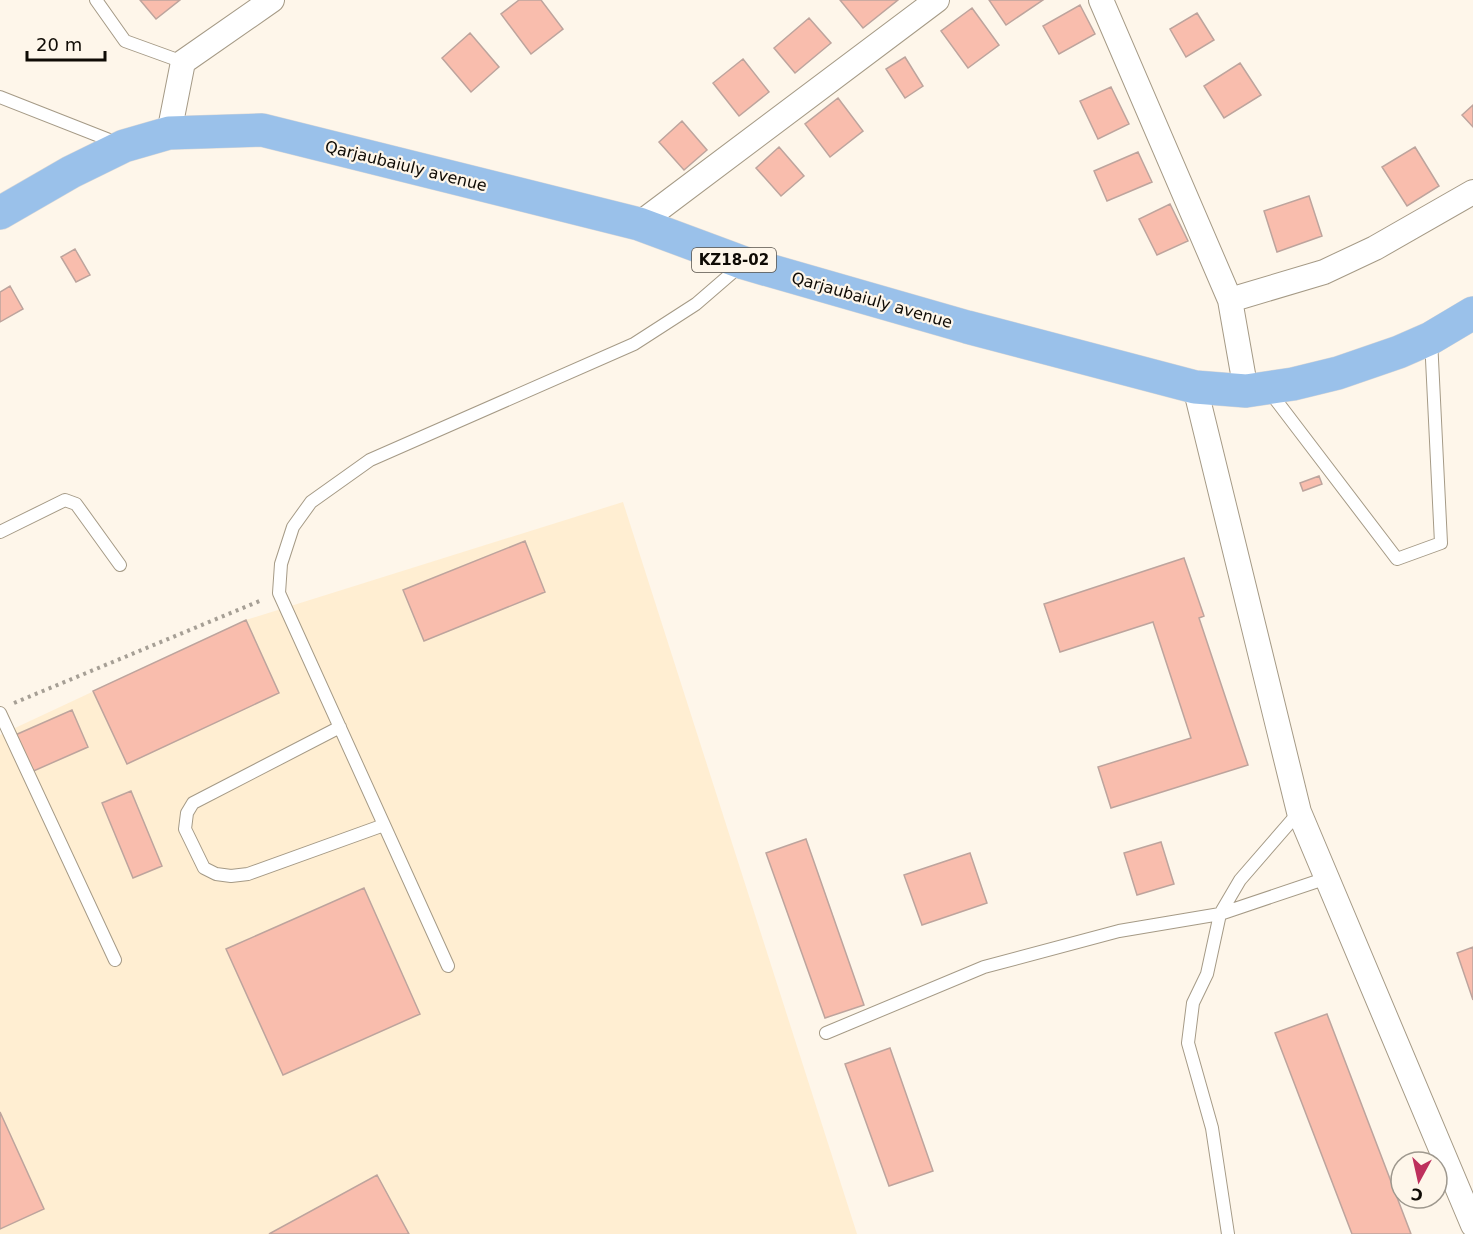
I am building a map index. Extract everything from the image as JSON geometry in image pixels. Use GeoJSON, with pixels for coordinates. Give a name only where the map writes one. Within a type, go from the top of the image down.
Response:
{"type":"FeatureCollection","features":[{"type":"Feature","properties":{"kind":"highway","name":"Qarjaubaiuly avenue"},"geometry":{"type":"LineString","coordinates":[[0,213],[71,172],[124,146],[169,132],[262,130],[639,224],[744,264],[967,327],[1195,387],[1257,390],[1338,373],[1431,338],[1473,313]]}},
{"type":"Feature","properties":{"kind":"street"},"geometry":{"type":"LineString","coordinates":[[169,132],[183,62],[272,0]]}},
{"type":"Feature","properties":{"kind":"street"},"geometry":{"type":"LineString","coordinates":[[639,224],[937,0]]}},
{"type":"Feature","properties":{"kind":"street"},"geometry":{"type":"LineString","coordinates":[[1101,0],[1230,300],[1257,390]]}},
{"type":"Feature","properties":{"kind":"street"},"geometry":{"type":"LineString","coordinates":[[1230,300],[1324,272],[1375,248],[1473,192]]}},
{"type":"Feature","properties":{"kind":"street"},"geometry":{"type":"LineString","coordinates":[[1195,387],[1299,812],[1472,1220]]}},
{"type":"Feature","properties":{"kind":"lane"},"geometry":{"type":"LineString","coordinates":[[96,0],[125,41],[183,62]]}},
{"type":"Feature","properties":{"kind":"lane"},"geometry":{"type":"LineString","coordinates":[[0,97],[124,146]]}},
{"type":"Feature","properties":{"kind":"lane"},"geometry":{"type":"LineString","coordinates":[[448,966],[279,593],[281,564],[294,527],[310,502],[370,460],[634,344],[696,304],[744,264]]}},
{"type":"Feature","properties":{"kind":"lane"},"geometry":{"type":"LineString","coordinates":[[1257,390],[1397,559],[1441,543],[1431,338]]}},
{"type":"Feature","properties":{"kind":"lane"},"geometry":{"type":"LineString","coordinates":[[0,532],[65,500],[76,504],[120,565]]}},
{"type":"Feature","properties":{"kind":"lane"},"geometry":{"type":"LineString","coordinates":[[0,713],[115,960]]}},
{"type":"Feature","properties":{"kind":"lane"},"geometry":{"type":"LineString","coordinates":[[340,727],[193,803],[187,813],[185,829],[204,868],[216,874],[231,876],[248,874],[384,825]]}},
{"type":"Feature","properties":{"kind":"lane"},"geometry":{"type":"LineString","coordinates":[[1228,1234],[1212,1128],[1188,1043],[1193,1003],[1207,974],[1220,914],[1240,880],[1299,812]]}},
{"type":"Feature","properties":{"kind":"lane"},"geometry":{"type":"LineString","coordinates":[[826,1033],[984,967],[1119,931],[1220,914],[1327,878]]}},
{"type":"Feature","properties":{"kind":"path"},"geometry":{"type":"LineString","coordinates":[[11,704],[279,593]]}},
{"type":"Feature","properties":{"kind":"shaded area"},"geometry":{"type":"Polygon","coordinates":[[[623,502],[857,1234],[0,1234],[0,735],[246,620],[623,502]]]}},
{"type":"Feature","properties":{"kind":"building"},"geometry":{"type":"Polygon","coordinates":[[[140,0],[180,0],[156,19],[140,0]]]}},
{"type":"Feature","properties":{"kind":"building"},"geometry":{"type":"Polygon","coordinates":[[[519,0],[541,0],[563,29],[531,54],[501,14],[519,0]]]}},
{"type":"Feature","properties":{"kind":"building"},"geometry":{"type":"Polygon","coordinates":[[[840,0],[898,0],[863,28],[840,0]]]}},
{"type":"Feature","properties":{"kind":"building"},"geometry":{"type":"Polygon","coordinates":[[[989,0],[1043,0],[1006,25],[989,0]]]}},
{"type":"Feature","properties":{"kind":"building"},"geometry":{"type":"Polygon","coordinates":[[[1080,5],[1095,34],[1059,54],[1043,26],[1080,5]]]}},
{"type":"Feature","properties":{"kind":"building"},"geometry":{"type":"Polygon","coordinates":[[[972,8],[999,45],[968,68],[941,31],[972,8]]]}},
{"type":"Feature","properties":{"kind":"building"},"geometry":{"type":"Polygon","coordinates":[[[1197,13],[1214,40],[1186,57],[1170,29],[1197,13]]]}},
{"type":"Feature","properties":{"kind":"building"},"geometry":{"type":"Polygon","coordinates":[[[809,18],[831,43],[795,73],[774,48],[809,18]]]}},
{"type":"Feature","properties":{"kind":"building"},"geometry":{"type":"Polygon","coordinates":[[[470,33],[499,67],[471,92],[442,58],[470,33]]]}},
{"type":"Feature","properties":{"kind":"building"},"geometry":{"type":"Polygon","coordinates":[[[905,57],[923,86],[905,98],[886,69],[905,57]]]}},
{"type":"Feature","properties":{"kind":"building"},"geometry":{"type":"Polygon","coordinates":[[[743,59],[769,92],[739,116],[713,83],[743,59]]]}},
{"type":"Feature","properties":{"kind":"building"},"geometry":{"type":"Polygon","coordinates":[[[1240,63],[1261,95],[1224,118],[1204,86],[1240,63]]]}},
{"type":"Feature","properties":{"kind":"building"},"geometry":{"type":"Polygon","coordinates":[[[1111,87],[1129,124],[1098,139],[1080,101],[1111,87]]]}},
{"type":"Feature","properties":{"kind":"building"},"geometry":{"type":"Polygon","coordinates":[[[838,98],[863,131],[830,157],[805,124],[838,98]]]}},
{"type":"Feature","properties":{"kind":"building"},"geometry":{"type":"Polygon","coordinates":[[[1473,105],[1473,127],[1462,115],[1473,105]]]}},
{"type":"Feature","properties":{"kind":"building"},"geometry":{"type":"Polygon","coordinates":[[[682,121],[707,150],[684,170],[659,142],[682,121]]]}},
{"type":"Feature","properties":{"kind":"building"},"geometry":{"type":"Polygon","coordinates":[[[779,147],[804,176],[781,196],[756,168],[779,147]]]}},
{"type":"Feature","properties":{"kind":"building"},"geometry":{"type":"Polygon","coordinates":[[[1415,147],[1439,186],[1407,206],[1382,167],[1415,147]]]}},
{"type":"Feature","properties":{"kind":"building"},"geometry":{"type":"Polygon","coordinates":[[[1138,152],[1152,182],[1107,201],[1094,171],[1138,152]]]}},
{"type":"Feature","properties":{"kind":"building"},"geometry":{"type":"Polygon","coordinates":[[[1309,196],[1322,236],[1277,252],[1264,211],[1309,196]]]}},
{"type":"Feature","properties":{"kind":"building"},"geometry":{"type":"Polygon","coordinates":[[[1170,204],[1188,241],[1157,255],[1139,219],[1170,204]]]}},
{"type":"Feature","properties":{"kind":"building"},"geometry":{"type":"Polygon","coordinates":[[[75,249],[90,275],[76,282],[61,257],[75,249]]]}},
{"type":"Feature","properties":{"kind":"building"},"geometry":{"type":"Polygon","coordinates":[[[10,286],[23,309],[0,322],[0,292],[10,286]]]}},
{"type":"Feature","properties":{"kind":"building"},"geometry":{"type":"Polygon","coordinates":[[[1319,476],[1322,484],[1303,491],[1300,483],[1319,476]]]}},
{"type":"Feature","properties":{"kind":"building"},"geometry":{"type":"Polygon","coordinates":[[[525,541],[545,592],[424,641],[403,590],[525,541]]]}},
{"type":"Feature","properties":{"kind":"building"},"geometry":{"type":"Polygon","coordinates":[[[1184,558],[1204,616],[1199,618],[1248,765],[1111,808],[1098,767],[1191,738],[1153,622],[1060,652],[1044,604],[1184,558]]]}},
{"type":"Feature","properties":{"kind":"building"},"geometry":{"type":"Polygon","coordinates":[[[246,620],[279,693],[127,764],[93,691],[246,620]]]}},
{"type":"Feature","properties":{"kind":"building"},"geometry":{"type":"Polygon","coordinates":[[[72,710],[88,747],[29,773],[13,736],[72,710]]]}},
{"type":"Feature","properties":{"kind":"building"},"geometry":{"type":"Polygon","coordinates":[[[131,791],[162,866],[133,878],[102,803],[131,791]]]}},
{"type":"Feature","properties":{"kind":"building"},"geometry":{"type":"Polygon","coordinates":[[[806,839],[864,1005],[825,1018],[766,853],[806,839]]]}},
{"type":"Feature","properties":{"kind":"building"},"geometry":{"type":"Polygon","coordinates":[[[1161,842],[1174,884],[1137,895],[1124,853],[1161,842]]]}},
{"type":"Feature","properties":{"kind":"building"},"geometry":{"type":"Polygon","coordinates":[[[970,853],[987,903],[922,925],[904,875],[970,853]]]}},
{"type":"Feature","properties":{"kind":"building"},"geometry":{"type":"Polygon","coordinates":[[[364,888],[420,1014],[283,1075],[226,949],[364,888]]]}},
{"type":"Feature","properties":{"kind":"building"},"geometry":{"type":"Polygon","coordinates":[[[1473,947],[1473,1000],[1457,953],[1473,947]]]}},
{"type":"Feature","properties":{"kind":"building"},"geometry":{"type":"Polygon","coordinates":[[[1327,1014],[1389,1176],[1389,1210],[1402,1210],[1411,1234],[1352,1234],[1275,1033],[1327,1014]]]}},
{"type":"Feature","properties":{"kind":"building"},"geometry":{"type":"Polygon","coordinates":[[[890,1048],[933,1171],[889,1186],[845,1064],[890,1048]]]}},
{"type":"Feature","properties":{"kind":"building"},"geometry":{"type":"Polygon","coordinates":[[[0,1112],[44,1209],[0,1229],[0,1112]]]}},
{"type":"Feature","properties":{"kind":"building"},"geometry":{"type":"Polygon","coordinates":[[[377,1175],[409,1234],[269,1234],[377,1175]]]}}]}
